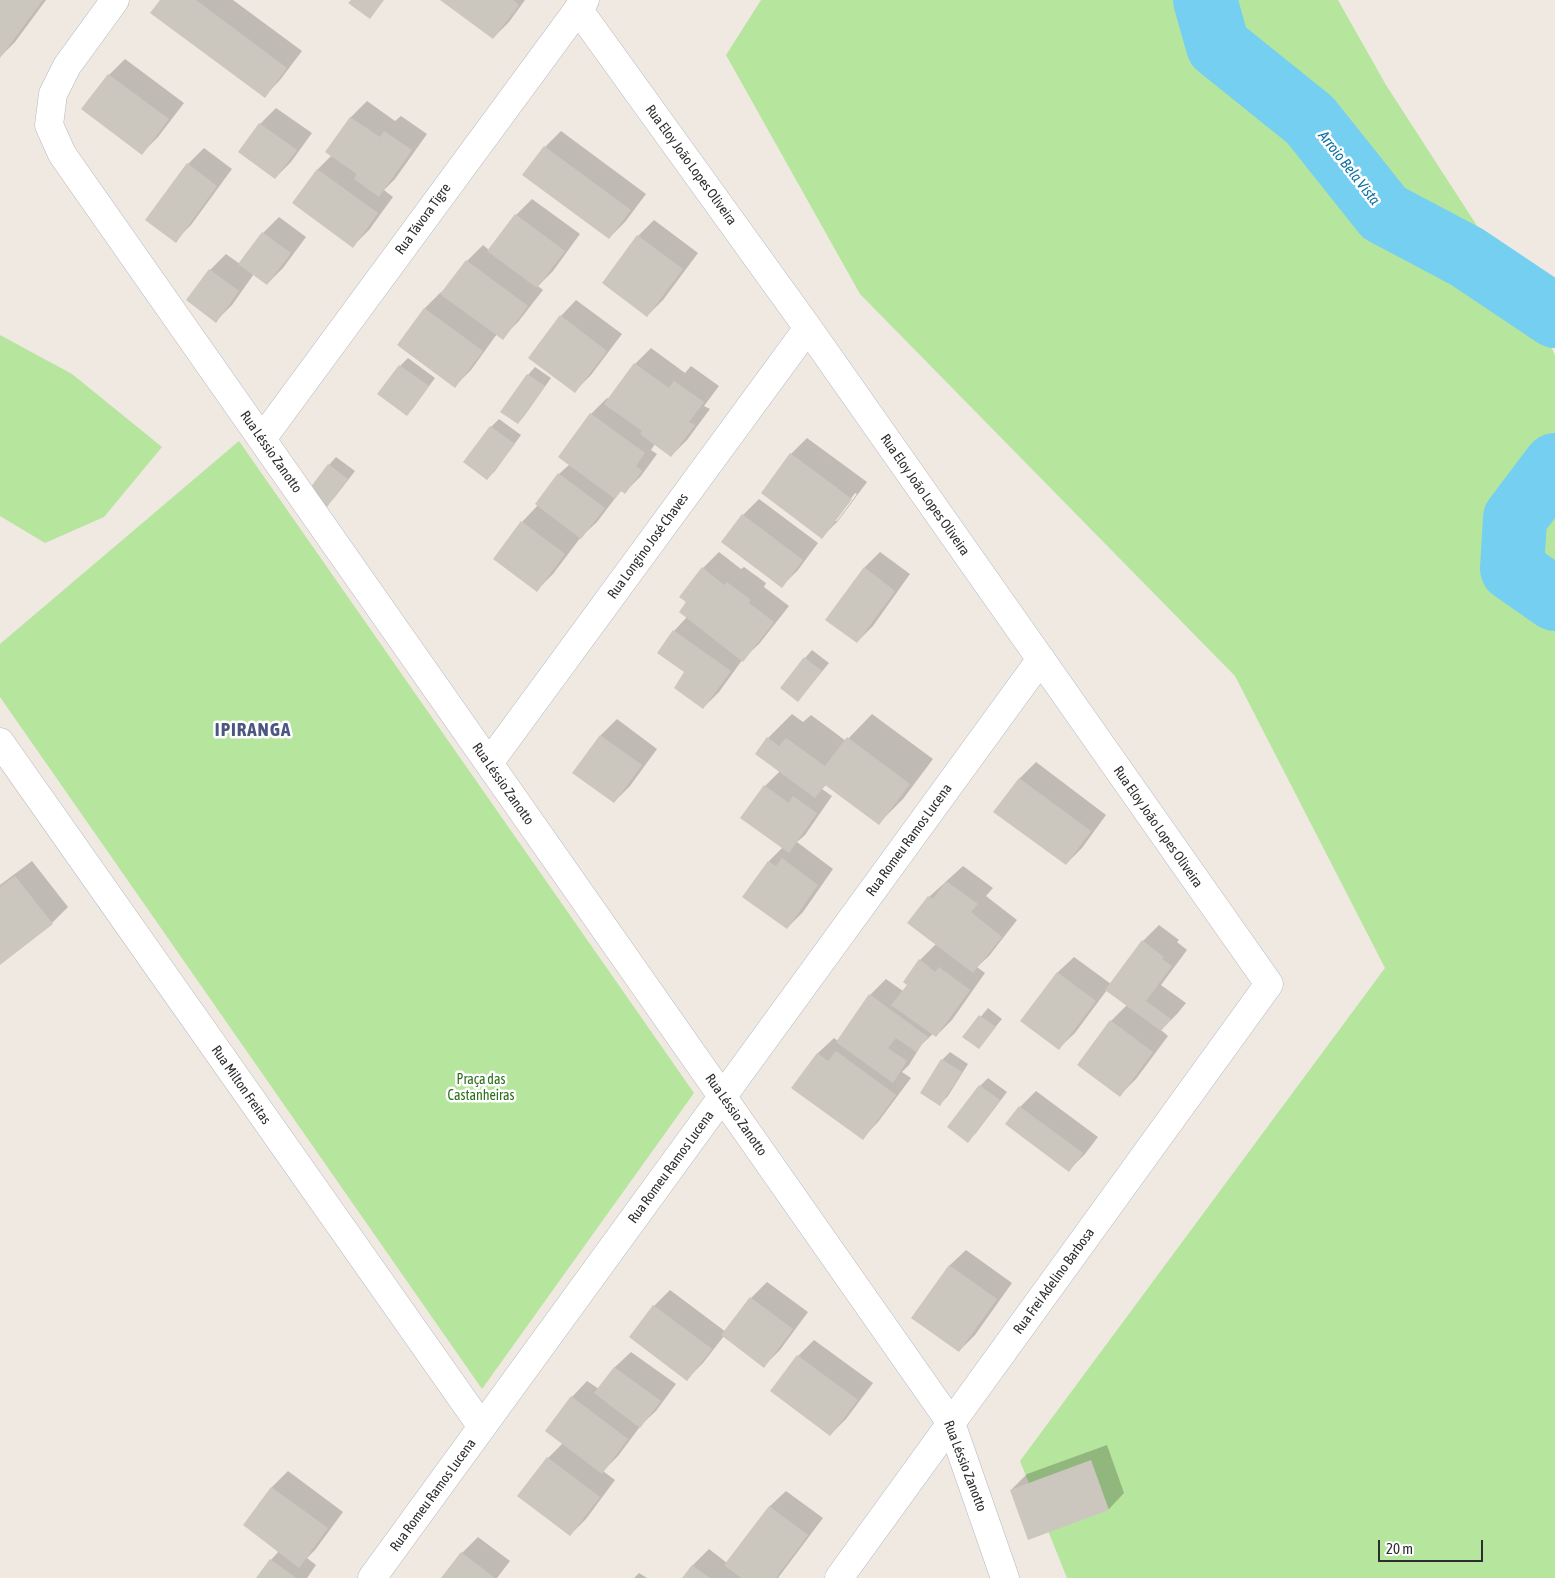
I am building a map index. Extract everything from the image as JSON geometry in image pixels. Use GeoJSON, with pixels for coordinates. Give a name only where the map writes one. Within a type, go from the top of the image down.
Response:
{"type":"FeatureCollection","features":[{"type":"Feature","properties":{"kind":"street","name":"Rua Léssio Zanotto"},"geometry":{"type":"LineString","coordinates":[[115,0],[66,66],[53,94],[49,124],[62,154],[952,1423],[1005,1578]]}},
{"type":"Feature","properties":{"kind":"street","name":"Rua Távora Tigre"},"geometry":{"type":"LineString","coordinates":[[262,438],[582,4]]}},
{"type":"Feature","properties":{"kind":"street","name":"Rua Eloy João Lopes Oliveira"},"geometry":{"type":"LineString","coordinates":[[582,4],[1269,984]]}},
{"type":"Feature","properties":{"kind":"street","name":"Rua Longino José Chaves"},"geometry":{"type":"LineString","coordinates":[[489,763],[808,328]]}},
{"type":"Feature","properties":{"kind":"street","name":"Rua Romeu Ramos Lucena"},"geometry":{"type":"LineString","coordinates":[[372,1578],[1041,659]]}},
{"type":"Feature","properties":{"kind":"street","name":"Rua Milton Freitas"},"geometry":{"type":"LineString","coordinates":[[0,742],[482,1427]]}},
{"type":"Feature","properties":{"kind":"street","name":"Rua Frei Adelino Barbosa"},"geometry":{"type":"LineString","coordinates":[[839,1578],[1269,984]]}},
{"type":"Feature","properties":{"kind":"green space"},"geometry":{"type":"Polygon","coordinates":[[[761,0],[1338,0],[1386,85],[1545,331],[1555,356],[1555,1578],[1067,1578],[1020,1461],[1385,968],[1235,676],[860,294],[726,55],[761,0]]]}},
{"type":"Feature","properties":{"kind":"green space"},"geometry":{"type":"Polygon","coordinates":[[[0,335],[72,374],[162,447],[104,517],[45,543],[0,516],[0,335]]]}},
{"type":"Feature","properties":{"kind":"green space","name":"Praça das Castanheiras"},"geometry":{"type":"Polygon","coordinates":[[[239,441],[694,1093],[482,1389],[0,697],[0,644],[239,441]]]}},
{"type":"Feature","properties":{"kind":"building"},"geometry":{"type":"Polygon","coordinates":[[[0,0],[43,0],[0,58],[0,0]]]}},
{"type":"Feature","properties":{"kind":"building"},"geometry":{"type":"Polygon","coordinates":[[[160,0],[196,0],[287,68],[265,98],[150,13],[160,0]]]}},
{"type":"Feature","properties":{"kind":"building"},"geometry":{"type":"Polygon","coordinates":[[[351,0],[384,0],[370,19],[348,3],[351,0]]]}},
{"type":"Feature","properties":{"kind":"building"},"geometry":{"type":"Polygon","coordinates":[[[440,0],[513,0],[519,5],[493,39],[440,0]]]}},
{"type":"Feature","properties":{"kind":"building"},"geometry":{"type":"Polygon","coordinates":[[[108,74],[169,119],[142,155],[81,109],[108,74]]]}},
{"type":"Feature","properties":{"kind":"building"},"geometry":{"type":"Polygon","coordinates":[[[350,117],[380,137],[384,131],[412,150],[379,197],[354,179],[357,174],[325,152],[350,117]]]}},
{"type":"Feature","properties":{"kind":"building"},"geometry":{"type":"Polygon","coordinates":[[[259,123],[297,150],[275,179],[238,152],[259,123]]]}},
{"type":"Feature","properties":{"kind":"building"},"geometry":{"type":"Polygon","coordinates":[[[544,146],[631,210],[609,239],[522,175],[544,146]]]}},
{"type":"Feature","properties":{"kind":"building"},"geometry":{"type":"Polygon","coordinates":[[[187,163],[217,186],[176,243],[145,220],[187,163]]]}},
{"type":"Feature","properties":{"kind":"building"},"geometry":{"type":"Polygon","coordinates":[[[317,169],[378,213],[353,248],[292,203],[317,169]]]}},
{"type":"Feature","properties":{"kind":"building"},"geometry":{"type":"Polygon","coordinates":[[[515,214],[565,251],[537,288],[487,251],[515,214]]]}},
{"type":"Feature","properties":{"kind":"building"},"geometry":{"type":"Polygon","coordinates":[[[262,232],[291,253],[267,285],[238,264],[262,232]]]}},
{"type":"Feature","properties":{"kind":"building"},"geometry":{"type":"Polygon","coordinates":[[[637,235],[683,269],[647,317],[602,283],[637,235]]]}},
{"type":"Feature","properties":{"kind":"building"},"geometry":{"type":"Polygon","coordinates":[[[466,260],[528,306],[503,340],[440,294],[466,260]]]}},
{"type":"Feature","properties":{"kind":"building"},"geometry":{"type":"Polygon","coordinates":[[[209,269],[239,291],[216,323],[186,300],[209,269]]]}},
{"type":"Feature","properties":{"kind":"building"},"geometry":{"type":"Polygon","coordinates":[[[424,308],[483,351],[455,388],[397,345],[424,308]]]}},
{"type":"Feature","properties":{"kind":"building"},"geometry":{"type":"Polygon","coordinates":[[[560,315],[607,351],[575,393],[528,358],[560,315]]]}},
{"type":"Feature","properties":{"kind":"building"},"geometry":{"type":"Polygon","coordinates":[[[634,363],[669,388],[674,381],[704,402],[689,422],[695,425],[671,457],[640,434],[642,431],[604,404],[634,363]]]}},
{"type":"Feature","properties":{"kind":"building"},"geometry":{"type":"Polygon","coordinates":[[[399,365],[429,386],[407,416],[377,394],[399,365]]]}},
{"type":"Feature","properties":{"kind":"building"},"geometry":{"type":"Polygon","coordinates":[[[527,374],[545,386],[518,424],[500,412],[527,374]]]}},
{"type":"Feature","properties":{"kind":"building"},"geometry":{"type":"Polygon","coordinates":[[[590,413],[645,453],[636,466],[642,471],[625,494],[621,491],[615,499],[558,457],[590,413]]]}},
{"type":"Feature","properties":{"kind":"building"},"geometry":{"type":"Polygon","coordinates":[[[490,426],[515,444],[487,480],[463,462],[490,426]]]}},
{"type":"Feature","properties":{"kind":"building"},"geometry":{"type":"Polygon","coordinates":[[[790,453],[852,499],[822,539],[761,493],[790,453]]]}},
{"type":"Feature","properties":{"kind":"building"},"geometry":{"type":"Polygon","coordinates":[[[328,464],[348,479],[327,507],[307,492],[328,464]]]}},
{"type":"Feature","properties":{"kind":"building"},"geometry":{"type":"Polygon","coordinates":[[[558,473],[605,508],[581,539],[535,504],[558,473]]]}},
{"type":"Feature","properties":{"kind":"building"},"geometry":{"type":"Polygon","coordinates":[[[742,514],[803,560],[782,588],[721,542],[742,514]]]}},
{"type":"Feature","properties":{"kind":"building"},"geometry":{"type":"Polygon","coordinates":[[[521,521],[565,554],[537,592],[493,559],[521,521]]]}},
{"type":"Feature","properties":{"kind":"building"},"geometry":{"type":"Polygon","coordinates":[[[702,567],[724,585],[727,582],[751,600],[749,603],[774,622],[743,662],[679,612],[686,602],[679,597],[702,567]]]}},
{"type":"Feature","properties":{"kind":"building"},"geometry":{"type":"Polygon","coordinates":[[[864,567],[895,591],[857,643],[825,620],[864,567]]]}},
{"type":"Feature","properties":{"kind":"building"},"geometry":{"type":"Polygon","coordinates":[[[673,630],[731,671],[703,709],[674,688],[684,672],[657,653],[673,630]]]}},
{"type":"Feature","properties":{"kind":"building"},"geometry":{"type":"Polygon","coordinates":[[[804,657],[822,671],[798,702],[780,688],[804,657]]]}},
{"type":"Feature","properties":{"kind":"building"},"geometry":{"type":"Polygon","coordinates":[[[600,735],[642,765],[614,803],[572,773],[600,735]]]}},
{"type":"Feature","properties":{"kind":"building"},"geometry":{"type":"Polygon","coordinates":[[[767,737],[779,746],[786,738],[825,766],[847,737],[910,784],[879,825],[825,785],[815,798],[755,754],[767,737]]]}},
{"type":"Feature","properties":{"kind":"building"},"geometry":{"type":"Polygon","coordinates":[[[1019,778],[1091,831],[1066,865],[993,812],[1019,778]]]}},
{"type":"Feature","properties":{"kind":"building"},"geometry":{"type":"Polygon","coordinates":[[[764,785],[789,803],[793,796],[817,813],[789,853],[740,818],[764,785]]]}},
{"type":"Feature","properties":{"kind":"building"},"geometry":{"type":"Polygon","coordinates":[[[782,858],[818,885],[787,929],[742,897],[768,861],[776,866],[782,858]]]}},
{"type":"Feature","properties":{"kind":"building"},"geometry":{"type":"Polygon","coordinates":[[[15,876],[53,924],[0,965],[0,887],[15,876]]]}},
{"type":"Feature","properties":{"kind":"building"},"geometry":{"type":"Polygon","coordinates":[[[946,881],[978,904],[971,912],[1002,937],[973,973],[907,923],[928,896],[933,899],[946,881]]]}},
{"type":"Feature","properties":{"kind":"building"},"geometry":{"type":"Polygon","coordinates":[[[1142,940],[1164,957],[1162,959],[1172,966],[1146,1001],[1171,1019],[1161,1031],[1105,990],[1142,940]]]}},
{"type":"Feature","properties":{"kind":"building"},"geometry":{"type":"Polygon","coordinates":[[[919,959],[935,972],[939,967],[970,990],[936,1037],[891,1005],[907,985],[903,982],[919,959]]]}},
{"type":"Feature","properties":{"kind":"building"},"geometry":{"type":"Polygon","coordinates":[[[1057,972],[1096,1001],[1059,1050],[1020,1021],[1057,972]]]}},
{"type":"Feature","properties":{"kind":"building"},"geometry":{"type":"Polygon","coordinates":[[[869,994],[928,1037],[916,1052],[896,1038],[888,1048],[907,1061],[893,1083],[836,1042],[869,994]]]}},
{"type":"Feature","properties":{"kind":"building"},"geometry":{"type":"Polygon","coordinates":[[[979,1015],[996,1027],[979,1049],[962,1037],[979,1015]]]}},
{"type":"Feature","properties":{"kind":"building"},"geometry":{"type":"Polygon","coordinates":[[[1110,1020],[1153,1052],[1120,1097],[1077,1065],[1110,1020]]]}},
{"type":"Feature","properties":{"kind":"building"},"geometry":{"type":"Polygon","coordinates":[[[836,1051],[896,1095],[863,1140],[791,1088],[817,1053],[828,1061],[836,1051]]]}},
{"type":"Feature","properties":{"kind":"building"},"geometry":{"type":"Polygon","coordinates":[[[941,1059],[962,1072],[940,1106],[920,1093],[941,1059]]]}},
{"type":"Feature","properties":{"kind":"building"},"geometry":{"type":"Polygon","coordinates":[[[979,1085],[1000,1100],[968,1143],[947,1127],[979,1085]]]}},
{"type":"Feature","properties":{"kind":"building"},"geometry":{"type":"Polygon","coordinates":[[[1019,1106],[1083,1153],[1069,1172],[1005,1124],[1019,1106]]]}},
{"type":"Feature","properties":{"kind":"building"},"geometry":{"type":"Polygon","coordinates":[[[949,1265],[997,1299],[959,1352],[911,1318],[949,1265]]]}},
{"type":"Feature","properties":{"kind":"building"},"geometry":{"type":"Polygon","coordinates":[[[750,1297],[793,1329],[764,1368],[721,1335],[750,1297]]]}},
{"type":"Feature","properties":{"kind":"building"},"geometry":{"type":"Polygon","coordinates":[[[653,1305],[712,1349],[687,1381],[629,1337],[653,1305]]]}},
{"type":"Feature","properties":{"kind":"building"},"geometry":{"type":"Polygon","coordinates":[[[797,1355],[858,1400],[830,1436],[770,1391],[797,1355]]]}},
{"type":"Feature","properties":{"kind":"building"},"geometry":{"type":"Polygon","coordinates":[[[614,1367],[661,1401],[640,1428],[594,1393],[614,1367]]]}},
{"type":"Feature","properties":{"kind":"building"},"geometry":{"type":"Polygon","coordinates":[[[571,1396],[628,1439],[602,1474],[545,1431],[571,1396]]]}},
{"type":"Feature","properties":{"kind":"building"},"geometry":{"type":"Polygon","coordinates":[[[547,1457],[600,1497],[570,1536],[517,1496],[547,1457]]]}},
{"type":"Feature","properties":{"kind":"building"},"geometry":{"type":"Polygon","coordinates":[[[1091,1460],[1109,1510],[1028,1540],[1010,1490],[1091,1460]]]}},
{"type":"Feature","properties":{"kind":"building"},"geometry":{"type":"Polygon","coordinates":[[[271,1487],[328,1528],[299,1568],[243,1525],[271,1487]]]}},
{"type":"Feature","properties":{"kind":"building"},"geometry":{"type":"Polygon","coordinates":[[[769,1506],[808,1535],[776,1578],[741,1578],[724,1565],[769,1506]]]}},
{"type":"Feature","properties":{"kind":"building"},"geometry":{"type":"Polygon","coordinates":[[[461,1552],[495,1578],[441,1578],[461,1552]]]}},
{"type":"Feature","properties":{"kind":"building"},"geometry":{"type":"Polygon","coordinates":[[[270,1559],[296,1578],[256,1578],[270,1559]]]}},
{"type":"Feature","properties":{"kind":"building"},"geometry":{"type":"Polygon","coordinates":[[[692,1565],[710,1578],[682,1578],[692,1565]]]}},
{"type":"Feature","properties":{"kind":"waterway","name":"Arroio Bela Vista"},"geometry":{"type":"LineString","coordinates":[[1205,0],[1218,46],[1310,120],[1384,213],[1467,257],[1555,316]]}},
{"type":"Feature","properties":{"kind":"waterway","name":"Arroio Bela Vista"},"geometry":{"type":"LineString","coordinates":[[1555,465],[1515,518],[1512,569],[1555,599]]}},
{"type":"Feature","properties":{"kind":"district","name":"IPIRANGA"},"geometry":{"type":"Point","coordinates":[253,730]}}]}
